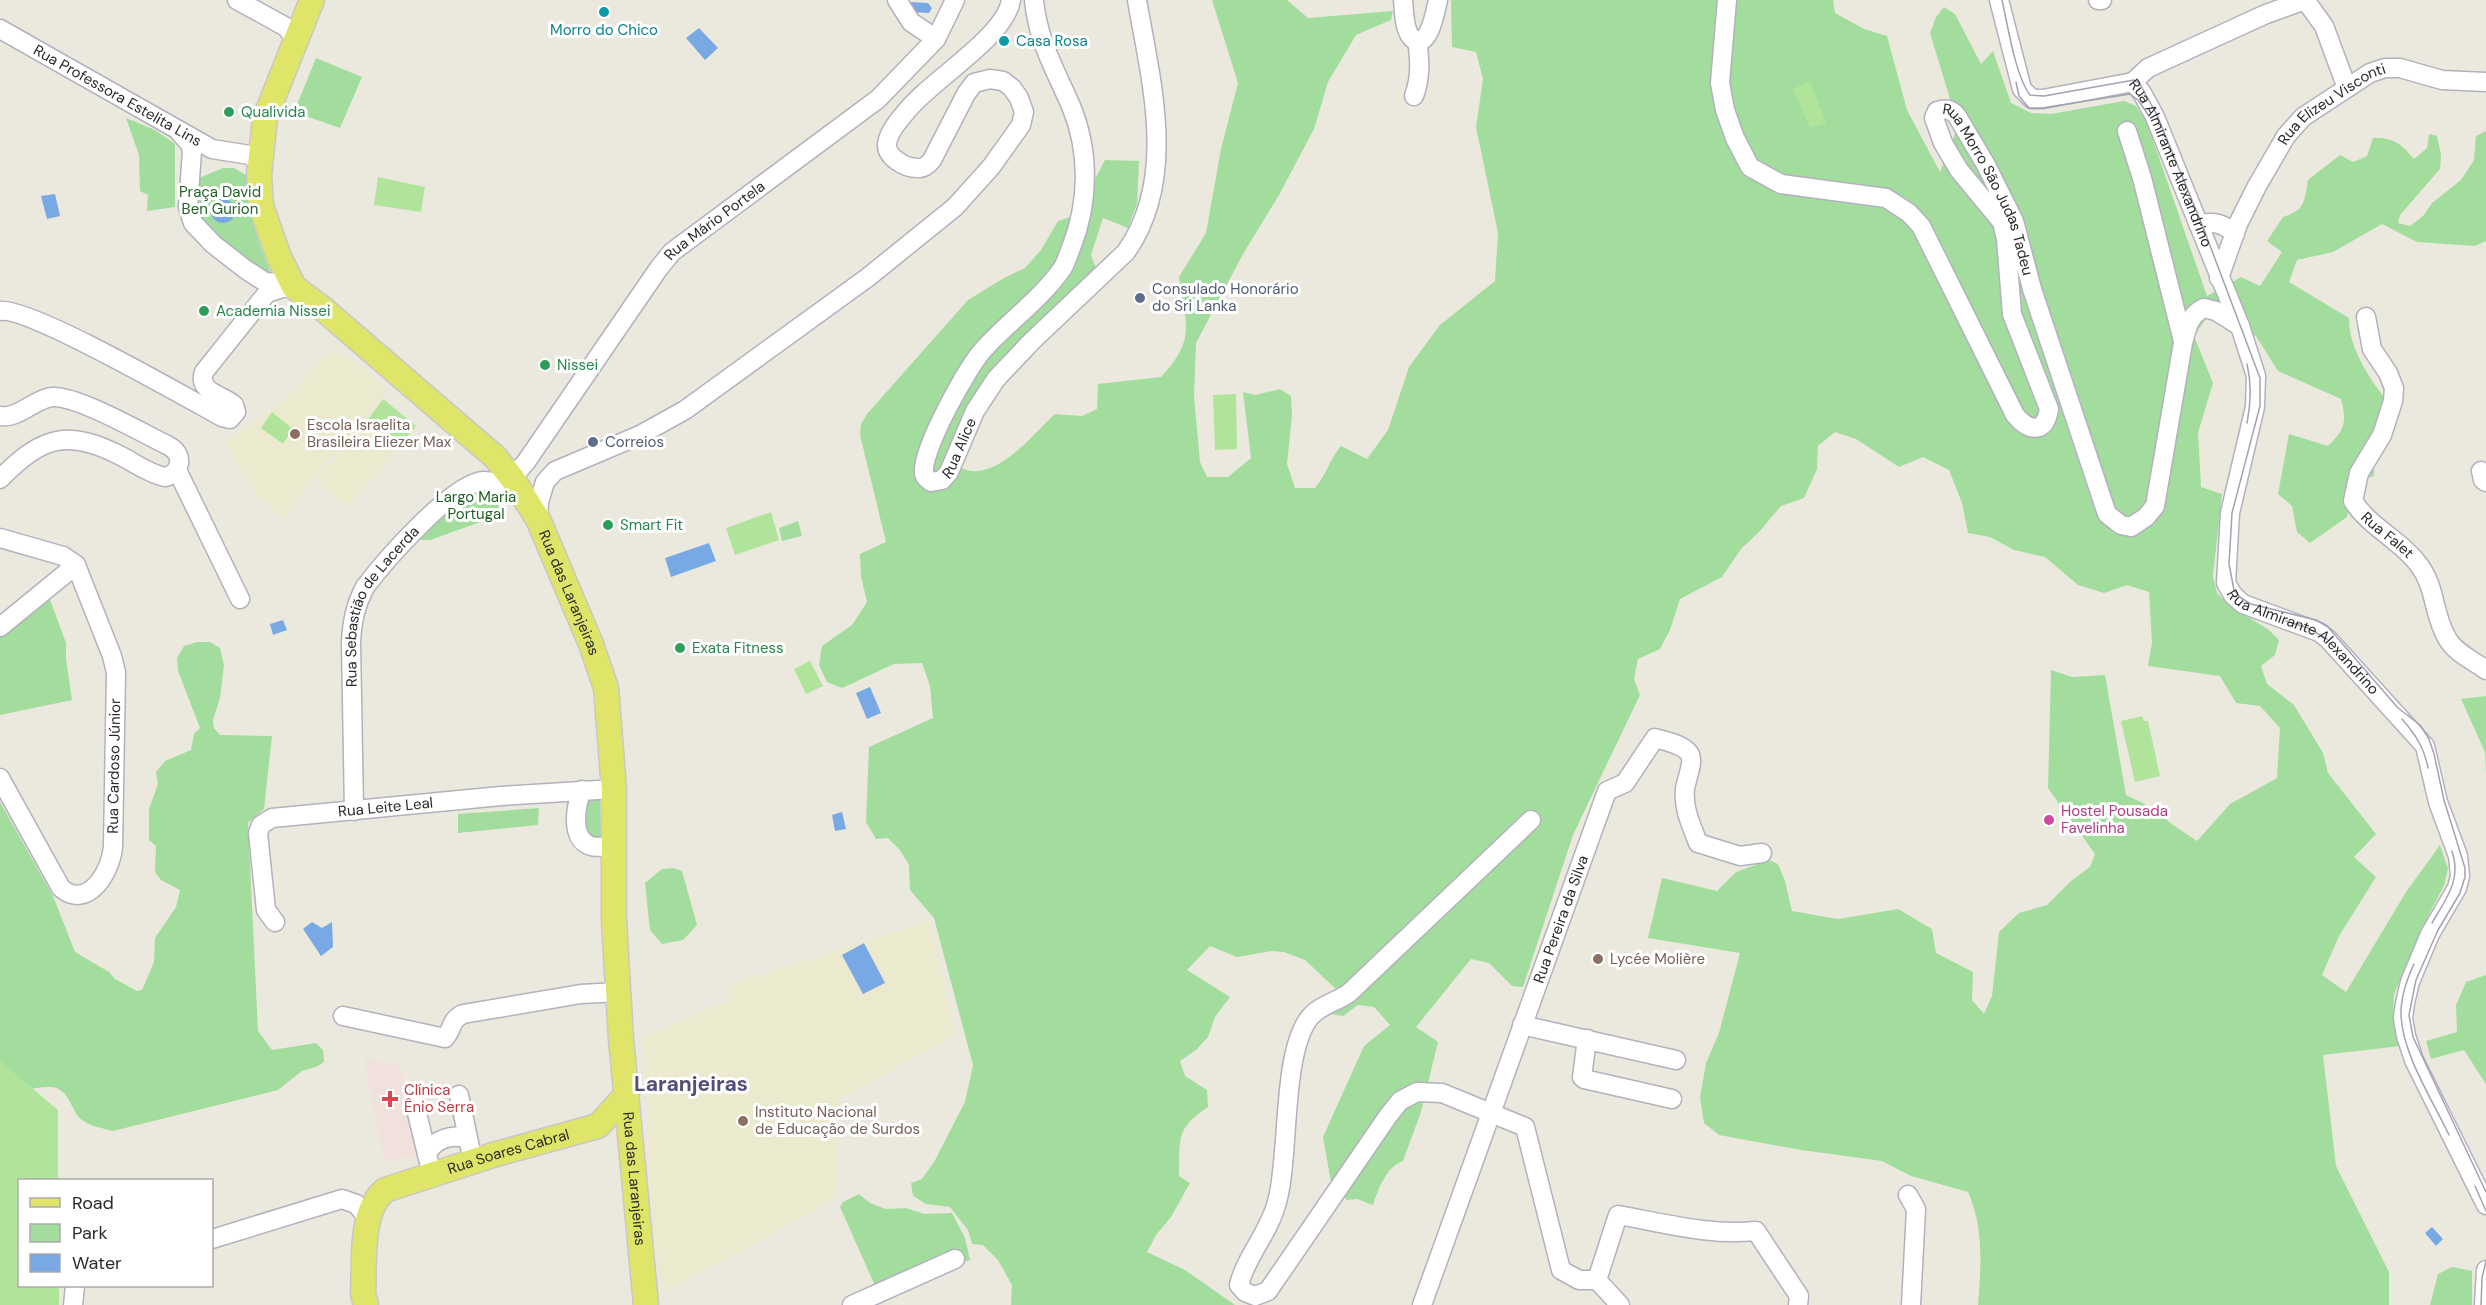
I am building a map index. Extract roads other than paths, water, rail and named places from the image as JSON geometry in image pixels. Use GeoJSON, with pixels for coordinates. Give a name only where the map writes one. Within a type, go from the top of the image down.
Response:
{"type":"FeatureCollection","features":[{"type":"Feature","properties":{"kind":"main road","name":"Rua das Laranjeiras"},"geometry":{"type":"LineString","coordinates":[[312,0],[267,111],[261,137],[249,157],[278,284],[322,308],[495,457],[538,519],[591,644],[606,688],[614,789],[614,921],[618,992],[646,1305]]}},
{"type":"Feature","properties":{"kind":"main road"},"geometry":{"type":"LineString","coordinates":[[598,1126],[627,1094]]}},
{"type":"Feature","properties":{"kind":"main road"},"geometry":{"type":"LineString","coordinates":[[598,1126],[617,1128],[632,1136]]}},
{"type":"Feature","properties":{"kind":"main road","name":"Rua Soares Cabral"},"geometry":{"type":"LineString","coordinates":[[367,1217],[380,1194],[429,1165],[471,1151],[598,1126]]}},
{"type":"Feature","properties":{"kind":"main road"},"geometry":{"type":"LineString","coordinates":[[363,1301],[367,1217]]}},
{"type":"Feature","properties":{"kind":"street"},"geometry":{"type":"LineString","coordinates":[[237,0],[286,27],[296,40]]}},
{"type":"Feature","properties":{"kind":"street"},"geometry":{"type":"LineString","coordinates":[[897,0],[911,22],[936,39]]}},
{"type":"Feature","properties":{"kind":"street","name":"Rua Mário Portela"},"geometry":{"type":"LineString","coordinates":[[517,486],[537,447],[672,252],[878,99],[936,39],[955,0]]}},
{"type":"Feature","properties":{"kind":"street"},"geometry":{"type":"LineString","coordinates":[[538,519],[539,502],[545,482],[555,471],[640,435],[685,410],[867,278],[955,207],[991,167],[1021,125],[1024,112],[1012,88],[1003,81],[990,80],[974,83],[932,160],[926,166],[917,169],[894,159],[888,153],[887,144],[891,133],[906,111],[990,34],[1006,14],[1011,0]]}},
{"type":"Feature","properties":{"kind":"street","name":"Rua Alice"},"geometry":{"type":"LineString","coordinates":[[1034,0],[1036,20],[1053,70],[1072,108],[1082,148],[1085,194],[1080,224],[1063,267],[1034,302],[982,351],[962,384],[926,454],[924,473],[931,482],[942,480],[949,472],[975,411],[996,379],[1031,342],[1126,252],[1138,235],[1147,214],[1156,158],[1156,114],[1137,0]]}},
{"type":"Feature","properties":{"kind":"street"},"geometry":{"type":"LineString","coordinates":[[1403,0],[1409,32],[1413,39],[1417,40],[1424,39],[1430,33],[1438,0]]}},
{"type":"Feature","properties":{"kind":"street","name":"Rua Morro São Judas Tadeu"},"geometry":{"type":"LineString","coordinates":[[1726,0],[1720,83],[1725,110],[1735,138],[1750,167],[1781,184],[1886,198],[1909,213],[1921,226],[2015,415],[2023,425],[2032,429],[2039,428],[2044,423],[2049,409],[2012,314],[2006,239],[2002,222],[1959,170],[1943,143],[1934,118],[1937,111],[1945,108],[1953,111],[1957,116],[1986,165],[2014,221],[2032,289],[2107,514],[2121,525],[2131,527],[2146,517],[2154,506],[2183,343],[2190,320],[2196,311],[2204,308],[2216,311],[2240,326]]}},
{"type":"Feature","properties":{"kind":"street","name":"Rua Almirante Alexandrino"},"geometry":{"type":"LineString","coordinates":[[1999,0],[2022,89],[2032,99],[2043,99],[2133,82],[2142,93],[2155,117],[2240,326],[2256,376],[2257,389],[2255,407],[2230,513],[2226,583],[2242,604],[2319,632],[2328,639],[2425,746],[2438,802],[2458,855],[2460,876],[2457,888],[2430,934],[2409,982],[2403,1018],[2406,1036],[2415,1060],[2486,1205]]}},
{"type":"Feature","properties":{"kind":"street"},"geometry":{"type":"LineString","coordinates":[[2133,82],[2148,68],[2266,14],[2305,0],[2324,26],[2347,88]]}},
{"type":"Feature","properties":{"kind":"street","name":"Rua Professora Estelita Lins"},"geometry":{"type":"LineString","coordinates":[[0,29],[212,149],[249,157]]}},
{"type":"Feature","properties":{"kind":"street"},"geometry":{"type":"LineString","coordinates":[[1414,96],[1419,81],[1420,58],[1417,40]]}},
{"type":"Feature","properties":{"kind":"street","name":"Rua Elizeu Visconti"},"geometry":{"type":"LineString","coordinates":[[2219,278],[2235,234],[2257,186],[2286,136],[2304,117],[2370,74],[2385,68],[2400,68],[2442,80],[2486,82]]}},
{"type":"Feature","properties":{"kind":"street"},"geometry":{"type":"LineString","coordinates":[[0,311],[14,311],[45,324],[222,417],[230,418],[236,412],[234,405],[207,389],[203,376],[278,284],[213,244],[193,223],[188,207],[192,151],[190,144],[177,130]]}},
{"type":"Feature","properties":{"kind":"street"},"geometry":{"type":"LineString","coordinates":[[2127,131],[2142,178],[2183,343]]}},
{"type":"Feature","properties":{"kind":"street"},"geometry":{"type":"LineString","coordinates":[[2198,224],[2218,222],[2235,234]]}},
{"type":"Feature","properties":{"kind":"street","name":"Rua Falet"},"geometry":{"type":"LineString","coordinates":[[2366,317],[2372,349],[2388,373],[2394,388],[2393,400],[2382,435],[2359,473],[2353,501],[2360,512],[2418,563],[2431,585],[2447,639],[2455,648],[2486,670]]}},
{"type":"Feature","properties":{"kind":"street"},"geometry":{"type":"LineString","coordinates":[[0,416],[14,415],[50,398],[71,399],[175,449],[180,458],[177,470],[168,477],[158,476],[103,448],[63,440],[44,444],[30,452],[0,478]]}},
{"type":"Feature","properties":{"kind":"street"},"geometry":{"type":"LineString","coordinates":[[537,447],[536,462],[540,466],[555,471]]}},
{"type":"Feature","properties":{"kind":"street"},"geometry":{"type":"LineString","coordinates":[[177,470],[240,599]]}},
{"type":"Feature","properties":{"kind":"street","name":"Rua Sebastião de Lacerda"},"geometry":{"type":"LineString","coordinates":[[354,812],[351,643],[352,618],[356,603],[365,587],[441,504],[460,490],[483,481],[517,486]]}},
{"type":"Feature","properties":{"kind":"street"},"geometry":{"type":"LineString","coordinates":[[0,538],[63,556],[76,565],[0,627]]}},
{"type":"Feature","properties":{"kind":"street","name":"Rua Cardoso Júnior"},"geometry":{"type":"LineString","coordinates":[[0,778],[61,888],[75,896],[96,885],[107,870],[113,847],[116,672],[112,656],[76,565]]}},
{"type":"Feature","properties":{"kind":"street","name":"Rua Pereira da Silva"},"geometry":{"type":"LineString","coordinates":[[1422,1305],[1607,791],[1625,783],[1655,738],[1681,747],[1688,752],[1691,758],[1684,807],[1698,843],[1740,856],[1762,853]]}},
{"type":"Feature","properties":{"kind":"street","name":"Rua Leite Leal"},"geometry":{"type":"LineString","coordinates":[[275,922],[266,910],[258,833],[261,825],[272,818],[354,812],[501,795],[614,789]]}},
{"type":"Feature","properties":{"kind":"street"},"geometry":{"type":"LineString","coordinates":[[582,790],[576,816],[582,841],[591,846],[615,846]]}},
{"type":"Feature","properties":{"kind":"street"},"geometry":{"type":"LineString","coordinates":[[1531,820],[1341,999],[1317,1010],[1305,1024],[1295,1056],[1278,1200],[1268,1230],[1241,1275],[1239,1285],[1245,1292],[1255,1296],[1268,1291],[1400,1101],[1417,1092],[1442,1093],[1525,1126],[1561,1270],[1579,1280],[1597,1280],[1620,1305]]}},
{"type":"Feature","properties":{"kind":"street"},"geometry":{"type":"LineString","coordinates":[[343,1016],[445,1038],[456,1017],[463,1014],[581,994],[618,992]]}},
{"type":"Feature","properties":{"kind":"street"},"geometry":{"type":"LineString","coordinates":[[1522,1025],[1676,1060]]}},
{"type":"Feature","properties":{"kind":"street"},"geometry":{"type":"LineString","coordinates":[[1587,1039],[1582,1077],[1584,1079],[1672,1099]]}},
{"type":"Feature","properties":{"kind":"street"},"geometry":{"type":"LineString","coordinates":[[459,1095],[471,1151]]}},
{"type":"Feature","properties":{"kind":"street"},"geometry":{"type":"LineString","coordinates":[[415,1105],[429,1165]]}},
{"type":"Feature","properties":{"kind":"street"},"geometry":{"type":"LineString","coordinates":[[1908,1195],[1916,1209],[1911,1305]]}},
{"type":"Feature","properties":{"kind":"street"},"geometry":{"type":"LineString","coordinates":[[213,1239],[342,1199],[356,1204],[367,1217]]}},
{"type":"Feature","properties":{"kind":"street"},"geometry":{"type":"LineString","coordinates":[[1597,1280],[1618,1215],[1706,1231],[1737,1233],[1756,1231],[1799,1296],[1798,1305]]}},
{"type":"Feature","properties":{"kind":"street"},"geometry":{"type":"LineString","coordinates":[[852,1305],[955,1260]]}},
{"type":"Feature","properties":{"kind":"street"},"geometry":{"type":"LineString","coordinates":[[2484,1305],[2486,1270]]}},
{"type":"Feature","properties":{"kind":"street"},"geometry":{"type":"LineString","coordinates":[[73,1305],[75,1287]]}},
{"type":"Feature","properties":{"kind":"water"},"geometry":{"type":"Polygon","coordinates":[[[910,2],[928,3],[932,8],[929,13],[910,12],[908,8],[910,2]]]}},
{"type":"Feature","properties":{"kind":"water"},"geometry":{"type":"Polygon","coordinates":[[[699,28],[718,48],[705,60],[686,38],[699,28]]]}},
{"type":"Feature","properties":{"kind":"water"},"geometry":{"type":"Polygon","coordinates":[[[55,194],[60,216],[47,219],[41,196],[55,194]]]}},
{"type":"Feature","properties":{"kind":"water"},"geometry":{"type":"Polygon","coordinates":[[[223,199],[232,202],[235,211],[232,220],[223,223],[214,220],[211,211],[214,202],[223,199]]]}},
{"type":"Feature","properties":{"kind":"water"},"geometry":{"type":"Polygon","coordinates":[[[709,543],[716,561],[671,577],[665,558],[709,543]]]}},
{"type":"Feature","properties":{"kind":"water"},"geometry":{"type":"Polygon","coordinates":[[[283,620],[287,630],[273,635],[270,624],[283,620]]]}},
{"type":"Feature","properties":{"kind":"water"},"geometry":{"type":"Polygon","coordinates":[[[870,687],[881,713],[867,719],[856,693],[870,687]]]}},
{"type":"Feature","properties":{"kind":"water"},"geometry":{"type":"Polygon","coordinates":[[[842,812],[846,829],[835,831],[832,815],[842,812]]]}},
{"type":"Feature","properties":{"kind":"water"},"geometry":{"type":"Polygon","coordinates":[[[312,922],[322,928],[332,922],[333,947],[321,956],[303,929],[312,922]]]}},
{"type":"Feature","properties":{"kind":"water"},"geometry":{"type":"Polygon","coordinates":[[[864,943],[885,983],[863,994],[842,955],[864,943]]]}},
{"type":"Feature","properties":{"kind":"water"},"geometry":{"type":"Polygon","coordinates":[[[2432,1227],[2443,1239],[2436,1246],[2425,1233],[2432,1227]]]}},
{"type":"Feature","properties":{"kind":"tram line"},"geometry":{"type":"LineString","coordinates":[[2002,0],[2016,63],[2030,95],[2044,96],[2134,80],[2140,84],[2157,115],[2203,227],[2260,378],[2260,406],[2232,513],[2229,564],[2234,590],[2251,604],[2316,620],[2328,627],[2398,708],[2420,725],[2429,739],[2444,800],[2465,868],[2465,877],[2460,893],[2438,930],[2416,980],[2409,1015],[2413,1037],[2486,1192]]}},
{"type":"Feature","properties":{"kind":"tram line"},"geometry":{"type":"LineString","coordinates":[[2016,82],[2019,96],[2029,108],[2130,94],[2138,100],[2149,116]]}},
{"type":"Feature","properties":{"kind":"tram line"},"geometry":{"type":"LineString","coordinates":[[2247,364],[2250,394],[2247,423]]}},
{"type":"Feature","properties":{"kind":"tram line"},"geometry":{"type":"LineString","coordinates":[[2286,621],[2308,628],[2327,639]]}},
{"type":"Feature","properties":{"kind":"tram line"},"geometry":{"type":"LineString","coordinates":[[2402,719],[2418,741],[2428,768]]}},
{"type":"Feature","properties":{"kind":"tram line"},"geometry":{"type":"LineString","coordinates":[[2432,923],[2454,880],[2455,861],[2452,851]]}},
{"type":"Feature","properties":{"kind":"tram line"},"geometry":{"type":"LineString","coordinates":[[2414,964],[2402,1000],[2402,1028],[2412,1060],[2449,1135]]}},
{"type":"Feature","properties":{"kind":"tram line"},"geometry":{"type":"LineString","coordinates":[[2475,1186],[2486,1211]]}},
{"type":"Feature","properties":{"kind":"tram line"},"geometry":{"type":"LineString","coordinates":[[2481,1305],[2482,1278],[2486,1261]]}},
{"type":"Feature","properties":{"kind":"place","name":"Morro do Chico"},"geometry":{"type":"Point","coordinates":[604,12]}},
{"type":"Feature","properties":{"kind":"place","name":"Casa Rosa"},"geometry":{"type":"Point","coordinates":[1004,41]}},
{"type":"Feature","properties":{"kind":"place","name":"Qualivida"},"geometry":{"type":"Point","coordinates":[229,112]}},
{"type":"Feature","properties":{"kind":"place","name":"Consulado Honorário do Sri Lanka"},"geometry":{"type":"Point","coordinates":[1140,298]}},
{"type":"Feature","properties":{"kind":"place","name":"Academia Nissei"},"geometry":{"type":"Point","coordinates":[204,311]}},
{"type":"Feature","properties":{"kind":"place","name":"Nissei"},"geometry":{"type":"Point","coordinates":[545,365]}},
{"type":"Feature","properties":{"kind":"place","name":"Escola Israelita Brasileira Eliezer Max"},"geometry":{"type":"Point","coordinates":[295,434]}},
{"type":"Feature","properties":{"kind":"place","name":"Correios"},"geometry":{"type":"Point","coordinates":[593,442]}},
{"type":"Feature","properties":{"kind":"place","name":"Smart Fit"},"geometry":{"type":"Point","coordinates":[608,525]}},
{"type":"Feature","properties":{"kind":"place","name":"Exata Fitness"},"geometry":{"type":"Point","coordinates":[680,648]}},
{"type":"Feature","properties":{"kind":"place","name":"Hostel Pousada Favelinha"},"geometry":{"type":"Point","coordinates":[2049,820]}},
{"type":"Feature","properties":{"kind":"place","name":"Lycée Molière"},"geometry":{"type":"Point","coordinates":[1598,959]}},
{"type":"Feature","properties":{"kind":"place","name":"Clínica Ênio Serra"},"geometry":{"type":"Point","coordinates":[390,1099]}},
{"type":"Feature","properties":{"kind":"place","name":"Instituto Nacional de Educação de Surdos"},"geometry":{"type":"Point","coordinates":[743,1121]}},
{"type":"Feature","properties":{"kind":"district","name":"Laranjeiras"},"geometry":{"type":"Point","coordinates":[691,1084]}},
{"type":"Feature","properties":{"kind":"park label","name":"Praça David Ben Gurion"},"geometry":{"type":"Point","coordinates":[220,200]}},
{"type":"Feature","properties":{"kind":"park label","name":"Largo Maria Portugal"},"geometry":{"type":"Point","coordinates":[476,506]}}]}
